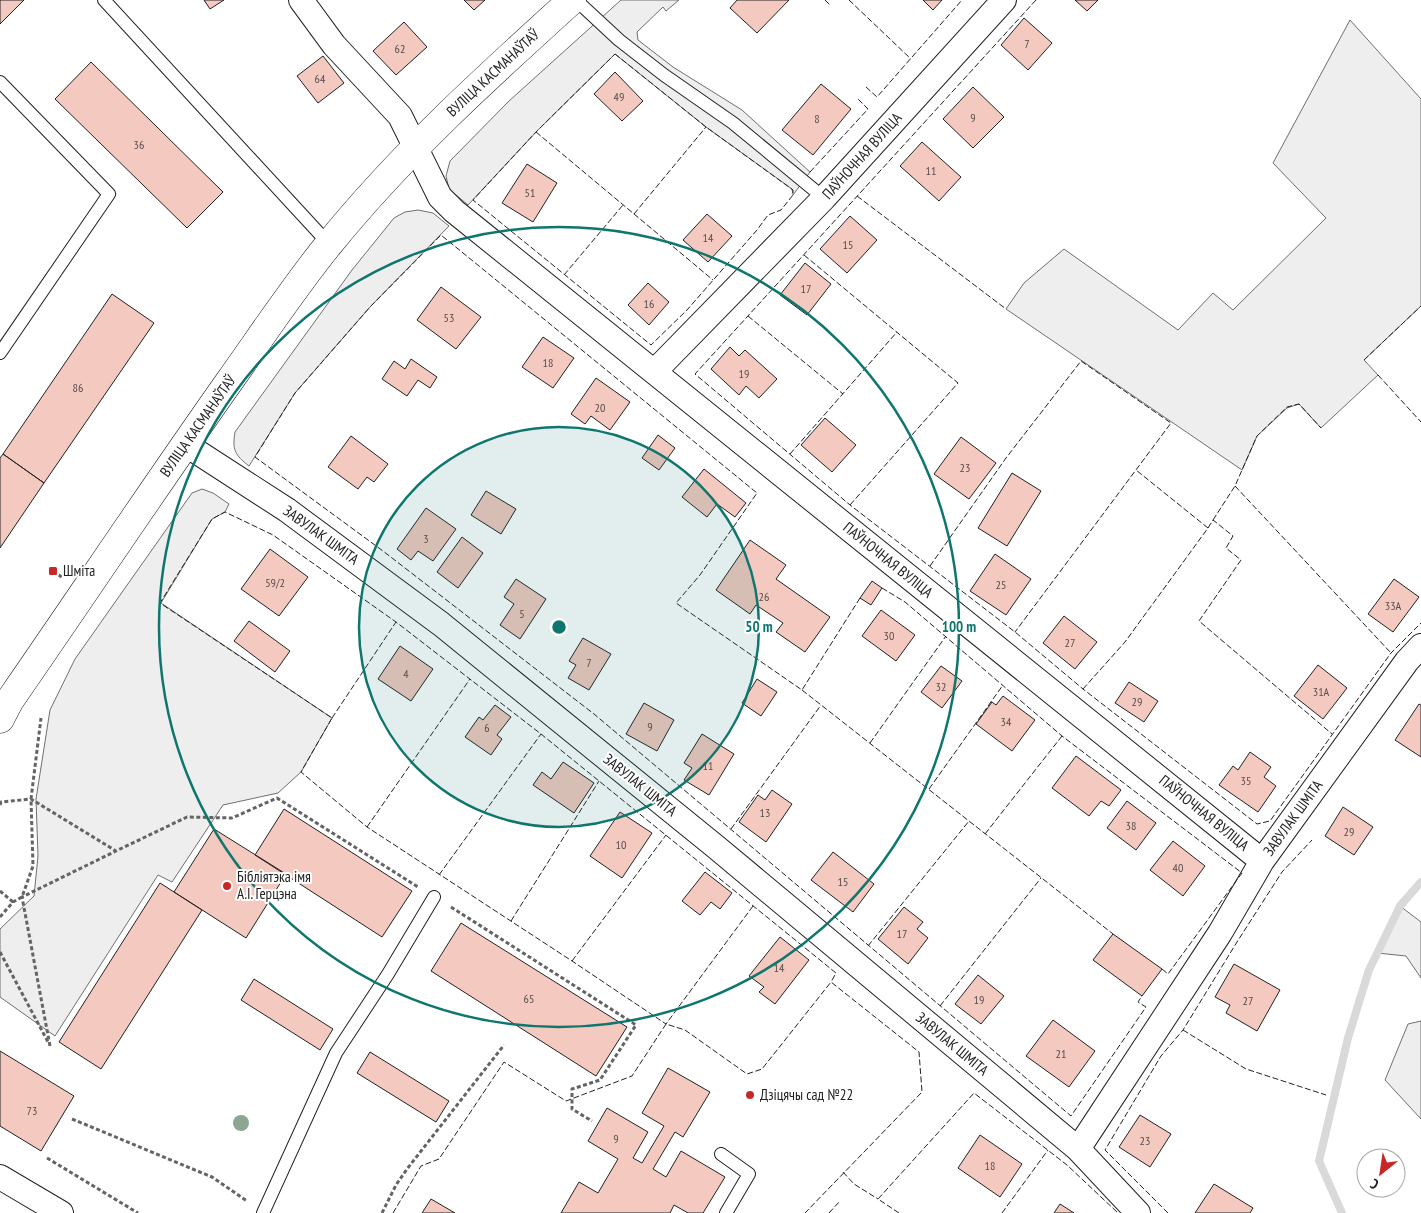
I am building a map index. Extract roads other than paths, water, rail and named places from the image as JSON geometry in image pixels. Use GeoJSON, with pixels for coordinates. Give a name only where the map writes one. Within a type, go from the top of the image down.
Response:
{"type":"FeatureCollection","features":[{"type":"Feature","properties":{"kind":"main road","name":"ВУЛІЦА КАСМАНАЎТАЎ"},"geometry":{"type":"LineString","coordinates":[[0,718],[10,700],[185,444],[329,244],[415,147],[488,76],[572,0]]}},
{"type":"Feature","properties":{"kind":"street"},"geometry":{"type":"LineString","coordinates":[[302,0],[334,45],[400,116],[415,147]]}},
{"type":"Feature","properties":{"kind":"street","name":"ПАЎНОЧНАЯ ВУЛІЦА"},"geometry":{"type":"LineString","coordinates":[[654,372],[824,198],[1004,0]]}},
{"type":"Feature","properties":{"kind":"street","name":"ПАЎНОЧНАЯ ВУЛІЦА"},"geometry":{"type":"LineString","coordinates":[[415,147],[440,197],[454,211],[1262,860]]}},
{"type":"Feature","properties":{"kind":"street","name":"ЗАВУЛАК ШМІТА"},"geometry":{"type":"LineString","coordinates":[[185,444],[287,510],[441,624],[716,847],[1078,1149],[1138,1213]]}},
{"type":"Feature","properties":{"kind":"street","name":"ЗАВУЛАК ШМІТА"},"geometry":{"type":"LineString","coordinates":[[1078,1149],[1220,933],[1262,860],[1407,661],[1421,646]]}},
{"type":"Feature","properties":{"kind":"street"},"geometry":{"type":"LineString","coordinates":[[0,1177],[61,1213]]}},
{"type":"Feature","properties":{"kind":"lane"},"geometry":{"type":"LineString","coordinates":[[104,0],[329,244]]}},
{"type":"Feature","properties":{"kind":"lane"},"geometry":{"type":"LineString","coordinates":[[576,0],[619,40],[664,75],[733,123],[824,198]]}},
{"type":"Feature","properties":{"kind":"lane"},"geometry":{"type":"LineString","coordinates":[[0,82],[109,194],[0,353]]}},
{"type":"Feature","properties":{"kind":"lane"},"geometry":{"type":"LineString","coordinates":[[264,1212],[336,1053],[388,974],[434,896]]}},
{"type":"Feature","properties":{"kind":"lane"},"geometry":{"type":"LineString","coordinates":[[721,1154],[749,1174],[726,1213]]}},
{"type":"Feature","properties":{"kind":"waterway"},"geometry":{"type":"LineString","coordinates":[[1342,1213],[1319,1161],[1348,1038],[1369,970],[1400,906],[1421,882]]}},
{"type":"Feature","properties":{"kind":"place","name":"Шміта"},"geometry":{"type":"Point","coordinates":[53,571]}},
{"type":"Feature","properties":{"kind":"place","name":"Бібліятэка імя А.І. Герцэна"},"geometry":{"type":"Point","coordinates":[227,886]}},
{"type":"Feature","properties":{"kind":"place","name":"Дзіцячы сад №22"},"geometry":{"type":"Point","coordinates":[750,1095]}}]}
